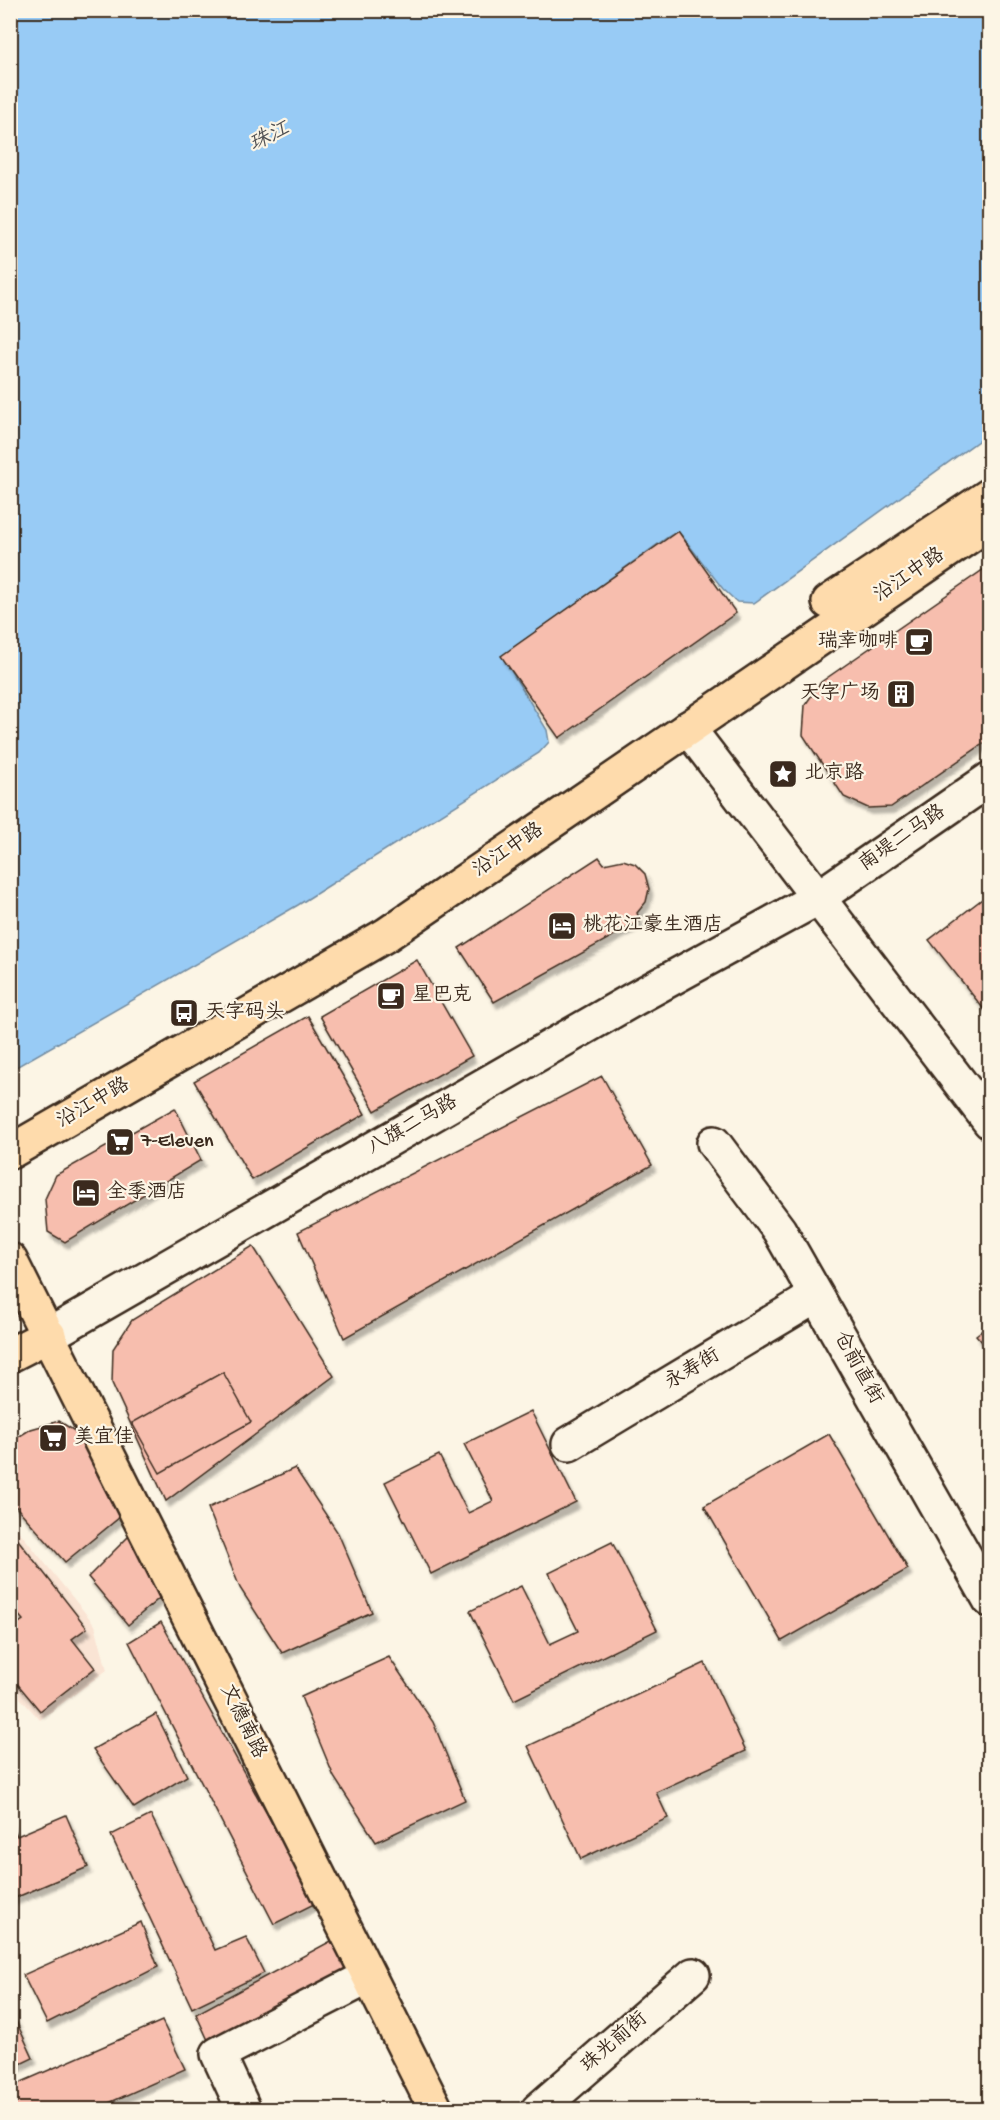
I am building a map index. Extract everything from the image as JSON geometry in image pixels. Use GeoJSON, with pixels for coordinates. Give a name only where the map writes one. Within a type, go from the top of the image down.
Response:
{"type":"FeatureCollection","features":[{"type":"Feature","properties":{"kind":"main road"},"geometry":{"type":"LineString","coordinates":[[688,728],[740,664],[990,495]]}},
{"type":"Feature","properties":{"kind":"main road","name":"沿江中路"},"geometry":{"type":"LineString","coordinates":[[10,1152],[386,935],[990,522]]}},
{"type":"Feature","properties":{"kind":"main road","name":"文德南路"},"geometry":{"type":"LineString","coordinates":[[10,1260],[436,2109]]}},
{"type":"Feature","properties":{"kind":"main road"},"geometry":{"type":"LineString","coordinates":[[10,1306],[49,1335]]}},
{"type":"Feature","properties":{"kind":"main road","name":"八旗二马路"},"geometry":{"type":"LineString","coordinates":[[10,1355],[49,1335]]}},
{"type":"Feature","properties":{"kind":"street"},"geometry":{"type":"LineString","coordinates":[[688,728],[816,898],[990,1122]]}},
{"type":"Feature","properties":{"kind":"street","name":"南堤二马路"},"geometry":{"type":"LineString","coordinates":[[816,898],[990,779]]}},
{"type":"Feature","properties":{"kind":"street","name":"八旗二马路"},"geometry":{"type":"LineString","coordinates":[[49,1335],[604,1016],[816,898]]}},
{"type":"Feature","properties":{"kind":"street","name":"仓前直街"},"geometry":{"type":"LineString","coordinates":[[714,1143],[779,1230],[990,1600]]}},
{"type":"Feature","properties":{"kind":"street","name":"永寿街"},"geometry":{"type":"LineString","coordinates":[[569,1444],[816,1296]]}},
{"type":"Feature","properties":{"kind":"street","name":"珠光前街"},"geometry":{"type":"LineString","coordinates":[[538,2109],[693,1976]]}},
{"type":"Feature","properties":{"kind":"street"},"geometry":{"type":"LineString","coordinates":[[244,2109],[218,2054],[368,1977]]}},
{"type":"Feature","properties":{"kind":"shaded area"},"geometry":{"type":"Polygon","coordinates":[[[10,1520],[95,1625],[107,1670],[40,1720],[11,1688],[10,1520]]]}},
{"type":"Feature","properties":{"kind":"water","name":"珠江"},"geometry":{"type":"Polygon","coordinates":[[[11,11],[989,11],[989,433],[754,603],[737,602],[723,589],[678,531],[668,537],[502,656],[547,730],[549,742],[539,753],[298,905],[11,1070],[11,11]]]}},
{"type":"Feature","properties":{"kind":"building"},"geometry":{"type":"Polygon","coordinates":[[[678,531],[736,613],[559,738],[501,656],[678,531]]]}},
{"type":"Feature","properties":{"kind":"building","name":"天字广场"},"geometry":{"type":"Polygon","coordinates":[[[990,565],[990,739],[891,807],[868,808],[844,797],[803,735],[805,705],[821,682],[990,565]]]}},
{"type":"Feature","properties":{"kind":"building"},"geometry":{"type":"Polygon","coordinates":[[[599,857],[604,864],[623,860],[635,864],[645,874],[649,889],[646,902],[637,913],[640,921],[494,1002],[459,948],[599,857]]]}},
{"type":"Feature","properties":{"kind":"building"},"geometry":{"type":"Polygon","coordinates":[[[990,893],[990,1017],[929,940],[990,893]]]}},
{"type":"Feature","properties":{"kind":"building"},"geometry":{"type":"Polygon","coordinates":[[[417,960],[472,1056],[375,1111],[320,1016],[417,960]]]}},
{"type":"Feature","properties":{"kind":"building"},"geometry":{"type":"Polygon","coordinates":[[[308,1016],[365,1114],[252,1180],[194,1081],[308,1016]]]}},
{"type":"Feature","properties":{"kind":"building"},"geometry":{"type":"Polygon","coordinates":[[[602,1076],[652,1165],[344,1338],[298,1232],[602,1076]]]}},
{"type":"Feature","properties":{"kind":"building"},"geometry":{"type":"Polygon","coordinates":[[[175,1108],[201,1160],[65,1242],[48,1232],[45,1199],[56,1175],[175,1108]]]}},
{"type":"Feature","properties":{"kind":"building"},"geometry":{"type":"Polygon","coordinates":[[[253,1246],[334,1376],[166,1501],[112,1383],[113,1349],[132,1320],[253,1246]]]}},
{"type":"Feature","properties":{"kind":"building"},"geometry":{"type":"Polygon","coordinates":[[[990,1324],[990,1351],[976,1335],[990,1324]]]}},
{"type":"Feature","properties":{"kind":"building"},"geometry":{"type":"Polygon","coordinates":[[[223,1372],[251,1422],[160,1473],[132,1423],[223,1372]]]}},
{"type":"Feature","properties":{"kind":"building"},"geometry":{"type":"Polygon","coordinates":[[[531,1411],[576,1502],[431,1574],[385,1482],[439,1455],[468,1513],[493,1501],[464,1444],[531,1411]]]}},
{"type":"Feature","properties":{"kind":"building"},"geometry":{"type":"Polygon","coordinates":[[[59,1421],[84,1437],[104,1488],[120,1517],[65,1562],[10,1500],[10,1442],[31,1429],[59,1421]]]}},
{"type":"Feature","properties":{"kind":"building"},"geometry":{"type":"Polygon","coordinates":[[[829,1434],[908,1569],[782,1641],[704,1506],[829,1434]]]}},
{"type":"Feature","properties":{"kind":"building"},"geometry":{"type":"Polygon","coordinates":[[[295,1468],[338,1533],[372,1612],[282,1653],[240,1588],[208,1508],[295,1468]]]}},
{"type":"Feature","properties":{"kind":"building"},"geometry":{"type":"Polygon","coordinates":[[[130,1535],[164,1594],[128,1625],[88,1577],[130,1535]]]}},
{"type":"Feature","properties":{"kind":"building"},"geometry":{"type":"Polygon","coordinates":[[[15,1536],[87,1628],[72,1639],[95,1668],[40,1711],[10,1675],[10,1629],[23,1620],[10,1605],[10,1539],[15,1536]]]}},
{"type":"Feature","properties":{"kind":"building"},"geometry":{"type":"Polygon","coordinates":[[[612,1542],[657,1630],[514,1700],[470,1611],[521,1586],[550,1644],[578,1631],[549,1573],[612,1542]]]}},
{"type":"Feature","properties":{"kind":"building"},"geometry":{"type":"Polygon","coordinates":[[[161,1622],[316,1903],[274,1924],[129,1642],[161,1622]]]}},
{"type":"Feature","properties":{"kind":"building"},"geometry":{"type":"Polygon","coordinates":[[[389,1657],[433,1722],[465,1800],[376,1842],[334,1777],[301,1697],[389,1657]]]}},
{"type":"Feature","properties":{"kind":"building"},"geometry":{"type":"Polygon","coordinates":[[[705,1663],[746,1751],[656,1792],[668,1818],[581,1859],[528,1746],[705,1663]]]}},
{"type":"Feature","properties":{"kind":"building"},"geometry":{"type":"Polygon","coordinates":[[[156,1714],[187,1776],[134,1808],[93,1749],[156,1714]]]}},
{"type":"Feature","properties":{"kind":"building"},"geometry":{"type":"Polygon","coordinates":[[[66,1815],[88,1867],[10,1900],[10,1820],[17,1836],[66,1815]]]}},
{"type":"Feature","properties":{"kind":"building"},"geometry":{"type":"Polygon","coordinates":[[[151,1815],[215,1950],[246,1937],[264,1973],[192,2008],[111,1835],[151,1815]]]}},
{"type":"Feature","properties":{"kind":"building"},"geometry":{"type":"Polygon","coordinates":[[[141,1922],[158,1967],[47,2023],[23,1975],[141,1922]]]}},
{"type":"Feature","properties":{"kind":"building"},"geometry":{"type":"Polygon","coordinates":[[[331,1941],[351,1976],[213,2051],[196,2014],[331,1941]]]}},
{"type":"Feature","properties":{"kind":"building"},"geometry":{"type":"Polygon","coordinates":[[[10,2008],[33,2058],[10,2069],[10,2008]]]}},
{"type":"Feature","properties":{"kind":"building"},"geometry":{"type":"Polygon","coordinates":[[[162,2021],[185,2069],[93,2110],[10,2110],[10,2087],[162,2021]]]}},
{"type":"Feature","properties":{"kind":"place","name":"瑞幸咖啡"},"geometry":{"type":"Point","coordinates":[919,642]}},
{"type":"Feature","properties":{"kind":"place","name":"天字广场"},"geometry":{"type":"Point","coordinates":[901,694]}},
{"type":"Feature","properties":{"kind":"place","name":"北京路"},"geometry":{"type":"Point","coordinates":[783,774]}},
{"type":"Feature","properties":{"kind":"place","name":"桃花江豪生酒店"},"geometry":{"type":"Point","coordinates":[562,926]}},
{"type":"Feature","properties":{"kind":"place","name":"星巴克"},"geometry":{"type":"Point","coordinates":[391,996]}},
{"type":"Feature","properties":{"kind":"place","name":"天字码头"},"geometry":{"type":"Point","coordinates":[184,1013]}},
{"type":"Feature","properties":{"kind":"place","name":"7-Eleven"},"geometry":{"type":"Point","coordinates":[120,1142]}},
{"type":"Feature","properties":{"kind":"place","name":"全季酒店"},"geometry":{"type":"Point","coordinates":[86,1193]}},
{"type":"Feature","properties":{"kind":"place","name":"美宜佳"},"geometry":{"type":"Point","coordinates":[53,1438]}}]}
